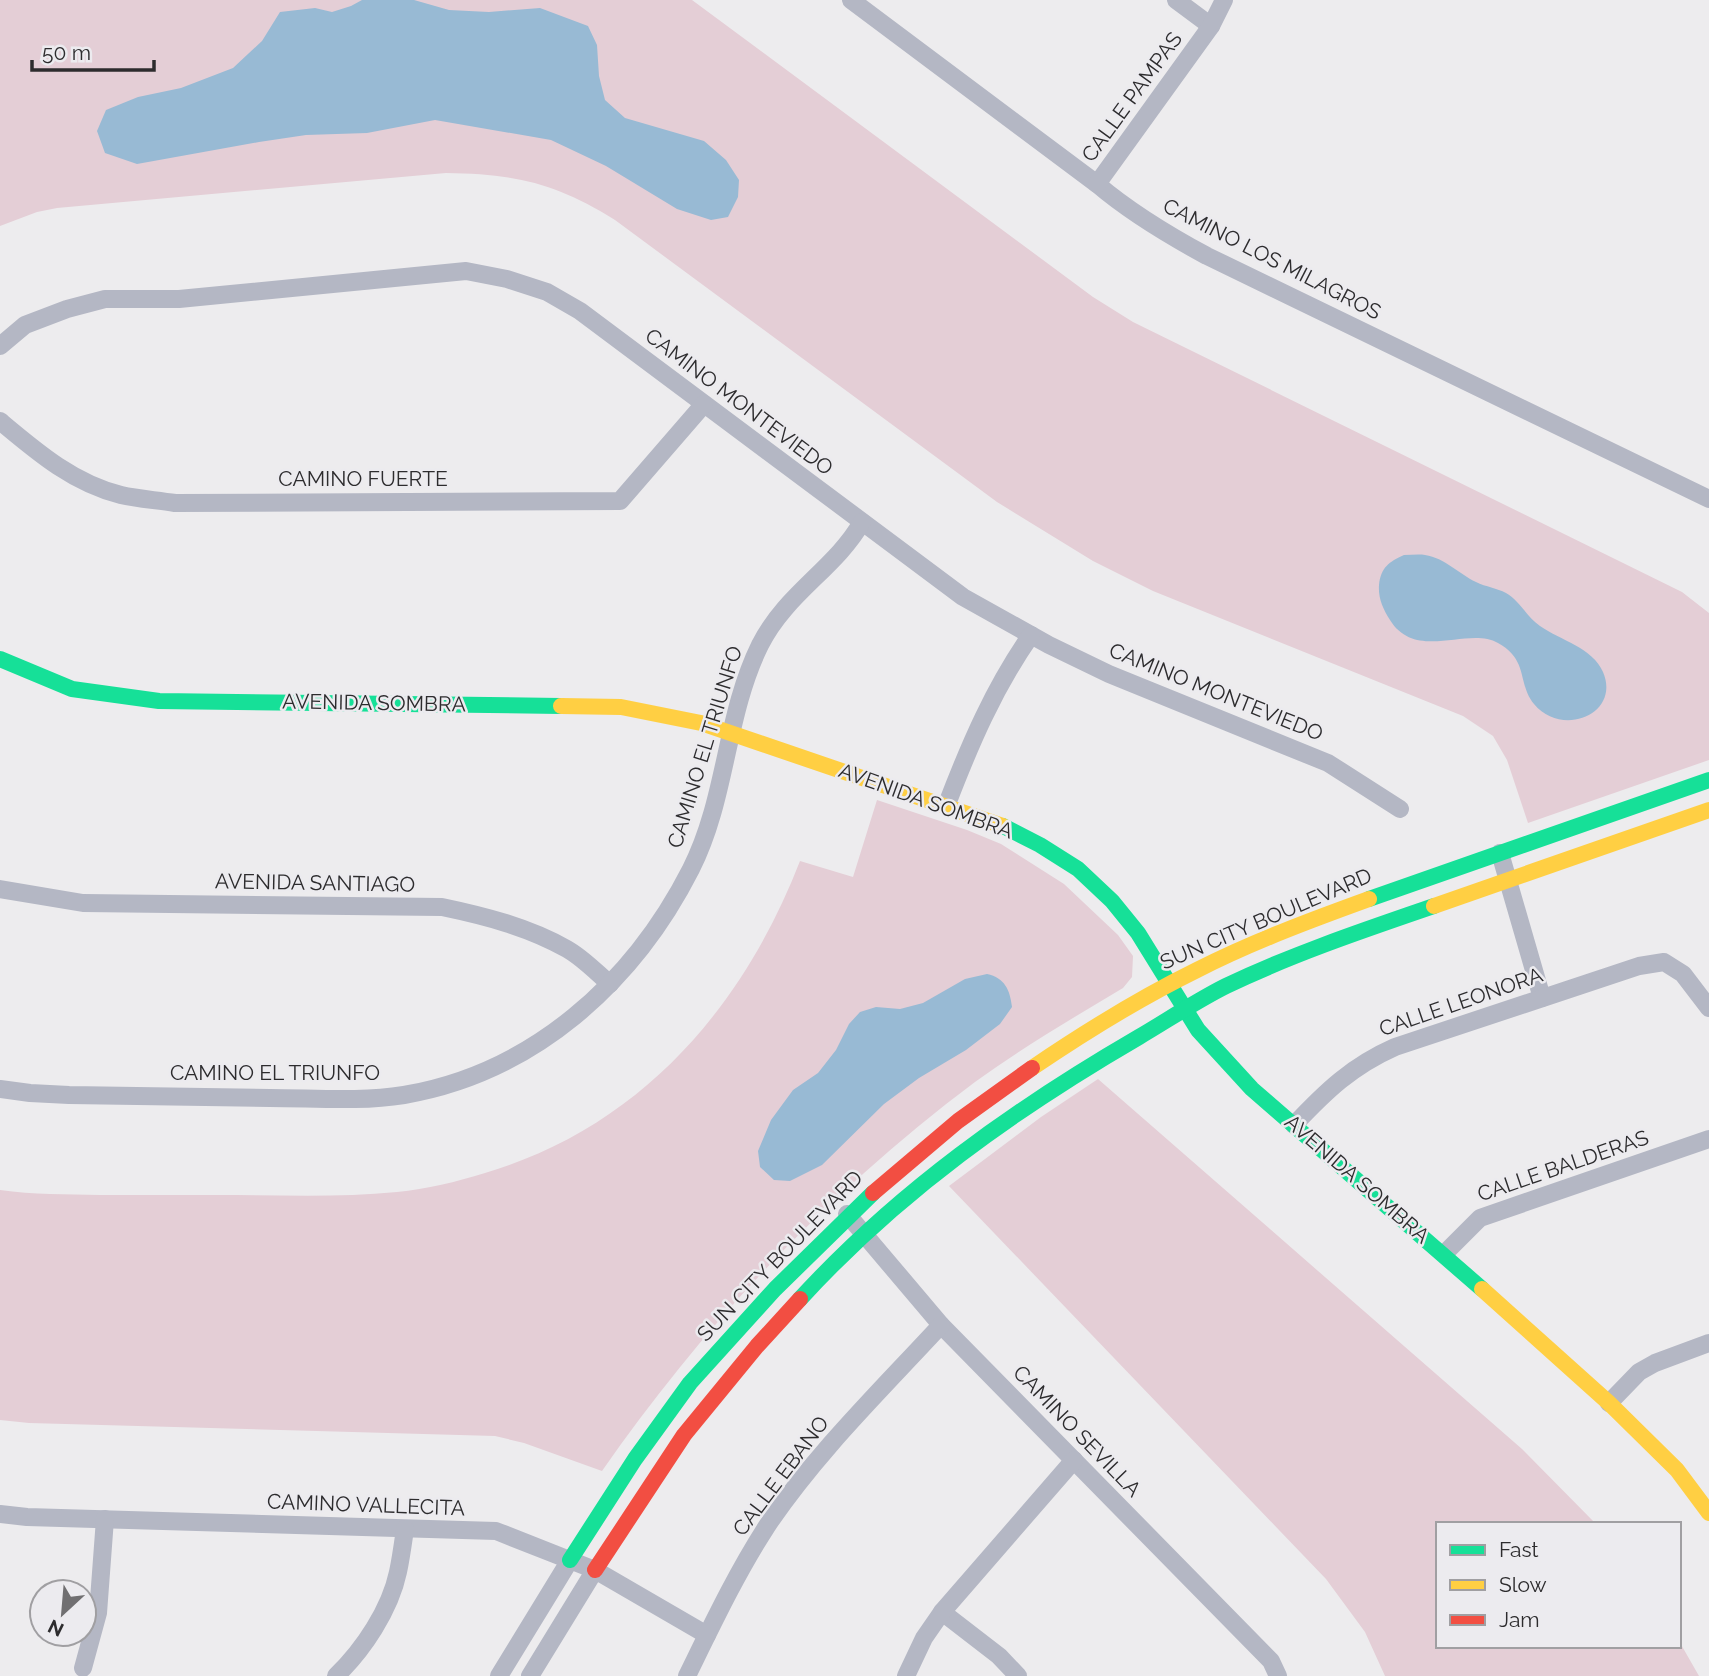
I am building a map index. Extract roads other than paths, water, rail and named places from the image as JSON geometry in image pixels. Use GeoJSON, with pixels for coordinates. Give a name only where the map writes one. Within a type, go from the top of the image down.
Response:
{"type":"FeatureCollection","features":[{"type":"Feature","properties":{"kind":"street","name":"CAMINO LOS MILAGROS"},"geometry":{"type":"LineString","coordinates":[[851,0],[1145,221],[1207,256],[1709,499]]}},
{"type":"Feature","properties":{"kind":"street"},"geometry":{"type":"LineString","coordinates":[[1176,0],[1211,26]]}},
{"type":"Feature","properties":{"kind":"street","name":"CALLE PAMPAS"},"geometry":{"type":"LineString","coordinates":[[1097,184],[1211,26],[1224,0]]}},
{"type":"Feature","properties":{"kind":"street","name":"CAMINO MONTEVIEDO"},"geometry":{"type":"LineString","coordinates":[[0,346],[25,325],[67,309],[105,299],[179,299],[466,271],[507,279],[547,292],[580,311],[963,597],[1109,674],[1328,763],[1400,809]]}},
{"type":"Feature","properties":{"kind":"street","name":"CAMINO FUERTE"},"geometry":{"type":"LineString","coordinates":[[0,421],[54,466],[85,481],[121,495],[175,503],[620,501],[704,404]]}},
{"type":"Feature","properties":{"kind":"street","name":"CAMINO EL TRIUNFO"},"geometry":{"type":"LineString","coordinates":[[0,1088],[30,1093],[138,1096],[345,1099],[404,1095],[461,1080],[512,1060],[558,1030],[590,1005],[610,984],[632,960],[661,920],[691,869],[707,833],[720,793],[732,733],[748,675],[769,626],[803,587],[851,541],[862,522]]}},
{"type":"Feature","properties":{"kind":"street"},"geometry":{"type":"LineString","coordinates":[[947,804],[975,734],[1008,668],[1031,635]]}},
{"type":"Feature","properties":{"kind":"street","name":"AVENIDA SOMBRA"},"geometry":{"type":"LineString","coordinates":[[0,659],[72,689],[159,701],[621,707],[701,723],[993,821],[1040,845],[1078,869],[1112,901],[1138,933],[1185,1011],[1252,1089],[1444,1254],[1609,1403],[1677,1470],[1709,1513]]}},
{"type":"Feature","properties":{"kind":"street","name":"SUN CITY BOULEVARD"},"geometry":{"type":"LineString","coordinates":[[499,1676],[615,1487],[678,1398],[762,1301],[847,1214],[946,1129],[1056,1049],[1169,984],[1206,966],[1372,897],[1709,780]]}},
{"type":"Feature","properties":{"kind":"street","name":"SUN CITY BOULEVARD"},"geometry":{"type":"LineString","coordinates":[[530,1676],[595,1570],[684,1435],[757,1346],[832,1264],[892,1208],[966,1148],[1068,1078],[1225,987],[1326,943],[1709,810]]}},
{"type":"Feature","properties":{"kind":"street"},"geometry":{"type":"LineString","coordinates":[[1500,853],[1542,998]]}},
{"type":"Feature","properties":{"kind":"street","name":"AVENIDA SANTIAGO"},"geometry":{"type":"LineString","coordinates":[[0,890],[83,903],[442,907],[490,917],[540,936],[570,950],[610,984]]}},
{"type":"Feature","properties":{"kind":"street","name":"CALLE LEONORA"},"geometry":{"type":"LineString","coordinates":[[1294,1125],[1331,1086],[1369,1059],[1395,1047],[1639,965],[1664,962],[1683,974],[1709,1008]]}},
{"type":"Feature","properties":{"kind":"street","name":"CALLE BALDERAS"},"geometry":{"type":"LineString","coordinates":[[1444,1254],[1480,1218],[1709,1139]]}},
{"type":"Feature","properties":{"kind":"street","name":"CAMINO SEVILLA"},"geometry":{"type":"LineString","coordinates":[[847,1214],[942,1325],[1271,1661],[1278,1676]]}},
{"type":"Feature","properties":{"kind":"street","name":"CALLE EBANO"},"geometry":{"type":"LineString","coordinates":[[687,1676],[747,1559],[768,1525],[810,1469],[942,1325]]}},
{"type":"Feature","properties":{"kind":"street"},"geometry":{"type":"LineString","coordinates":[[1609,1403],[1639,1372],[1655,1363],[1709,1343]]}},
{"type":"Feature","properties":{"kind":"street"},"geometry":{"type":"LineString","coordinates":[[906,1676],[924,1638],[942,1612],[1074,1460]]}},
{"type":"Feature","properties":{"kind":"street","name":"CAMINO VALLECITA"},"geometry":{"type":"LineString","coordinates":[[0,1514],[496,1531],[595,1570],[707,1634]]}},
{"type":"Feature","properties":{"kind":"street"},"geometry":{"type":"LineString","coordinates":[[83,1668],[97,1613],[105,1519]]}},
{"type":"Feature","properties":{"kind":"street"},"geometry":{"type":"LineString","coordinates":[[336,1676],[354,1658],[372,1632],[391,1593],[398,1575],[405,1528]]}},
{"type":"Feature","properties":{"kind":"street"},"geometry":{"type":"LineString","coordinates":[[942,1612],[999,1656],[1018,1676]]}},
{"type":"Feature","properties":{"kind":"water"},"geometry":{"type":"Polygon","coordinates":[[[362,0],[414,0],[449,10],[489,12],[540,8],[588,26],[597,45],[599,76],[605,100],[625,118],[704,141],[726,160],[739,180],[738,197],[728,217],[711,220],[677,209],[606,166],[551,140],[435,120],[367,133],[306,135],[137,164],[105,153],[97,131],[106,110],[138,97],[181,88],[233,68],[262,41],[280,12],[315,8],[332,12],[362,0]]]}},
{"type":"Feature","properties":{"kind":"water"},"geometry":{"type":"Polygon","coordinates":[[[1404,555],[1432,557],[1476,582],[1506,593],[1540,626],[1592,657],[1603,672],[1606,687],[1604,700],[1596,710],[1586,716],[1573,720],[1559,719],[1546,714],[1534,704],[1519,664],[1508,650],[1498,643],[1472,638],[1428,641],[1414,639],[1401,632],[1383,608],[1379,585],[1387,566],[1404,555]]]}},
{"type":"Feature","properties":{"kind":"water"},"geometry":{"type":"Polygon","coordinates":[[[987,974],[998,978],[1010,995],[1012,1007],[1000,1024],[966,1050],[919,1078],[884,1104],[822,1165],[790,1181],[774,1180],[760,1167],[758,1151],[771,1120],[793,1090],[818,1073],[836,1050],[849,1024],[860,1012],[876,1007],[900,1009],[923,1003],[965,979],[987,974]]]}}]}
